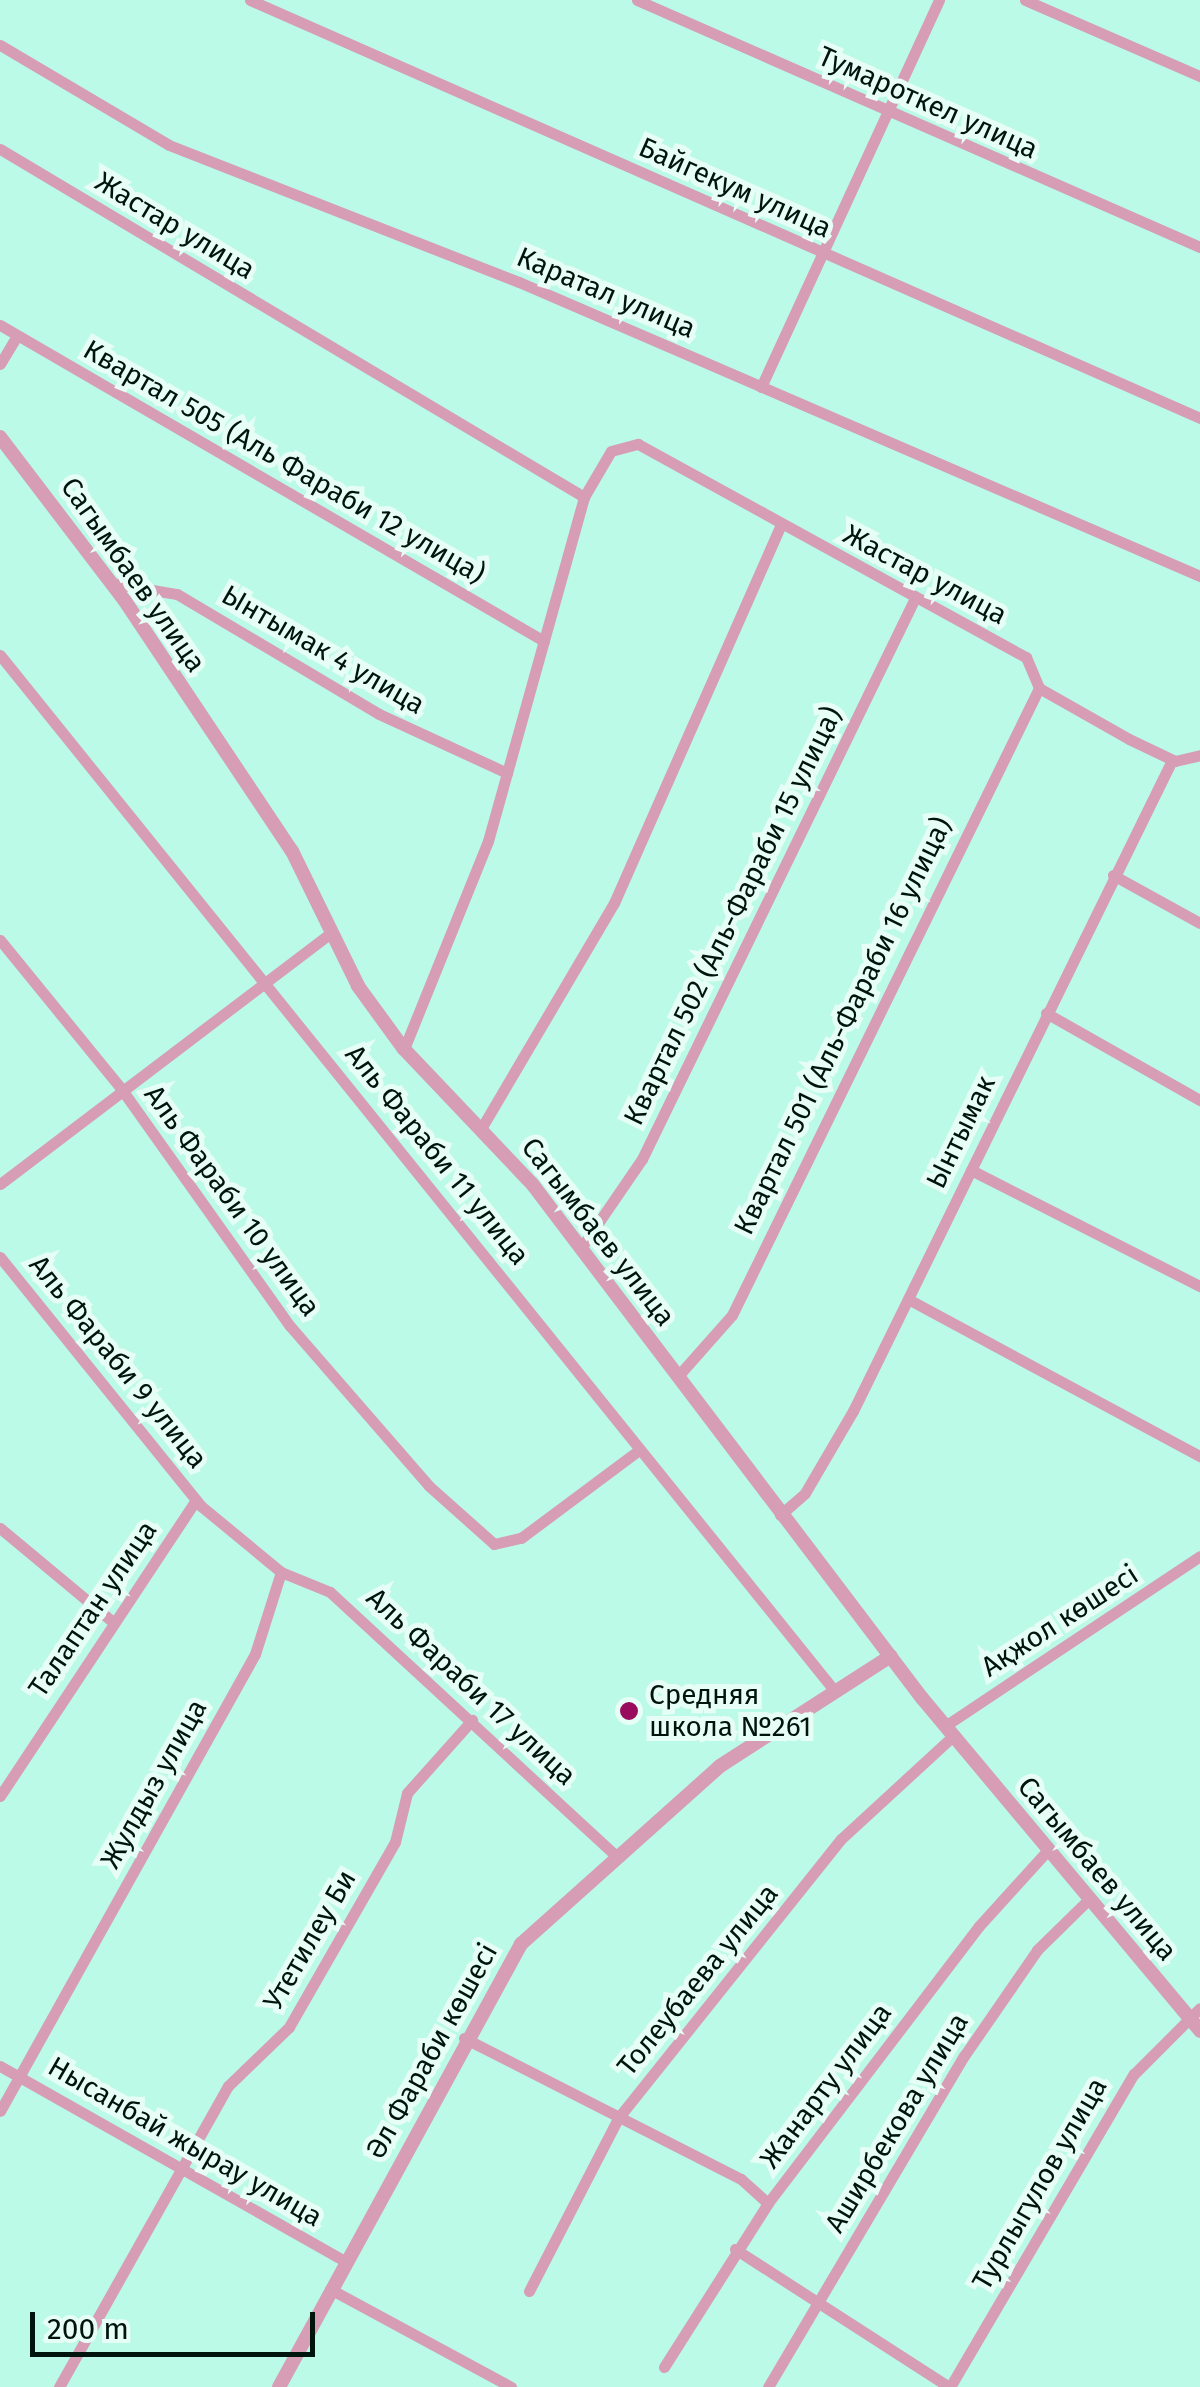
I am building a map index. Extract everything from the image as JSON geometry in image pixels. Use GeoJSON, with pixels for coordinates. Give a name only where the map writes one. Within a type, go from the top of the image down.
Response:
{"type":"FeatureCollection","features":[{"type":"Feature","properties":{"kind":"street","name":"Байгекум улица"},"geometry":{"type":"LineString","coordinates":[[250,0],[1200,418]]}},
{"type":"Feature","properties":{"kind":"street","name":"Тумароткел улица"},"geometry":{"type":"LineString","coordinates":[[637,0],[887,114],[1200,247]]}},
{"type":"Feature","properties":{"kind":"street"},"geometry":{"type":"LineString","coordinates":[[760,387],[939,0]]}},
{"type":"Feature","properties":{"kind":"street"},"geometry":{"type":"LineString","coordinates":[[1025,0],[1200,76]]}},
{"type":"Feature","properties":{"kind":"street","name":"Каратал улица"},"geometry":{"type":"LineString","coordinates":[[0,46],[169,145],[760,387],[1200,576]]}},
{"type":"Feature","properties":{"kind":"street","name":"Жастар улица"},"geometry":{"type":"LineString","coordinates":[[0,149],[584,497],[611,452],[638,444],[780,526],[1026,657],[1039,688],[1172,760]]}},
{"type":"Feature","properties":{"kind":"street","name":"Квартал 505 (Аль Фараби 12 улица)"},"geometry":{"type":"LineString","coordinates":[[0,325],[544,641]]}},
{"type":"Feature","properties":{"kind":"street"},"geometry":{"type":"LineString","coordinates":[[0,364],[16,337]]}},
{"type":"Feature","properties":{"kind":"street","name":"Сагымбаев улица"},"geometry":{"type":"LineString","coordinates":[[0,436],[110,584],[292,852],[332,932],[404,1050],[482,1127],[581,1248],[780,1515],[891,1656],[1089,1899],[1194,2013],[1200,2031]]}},
{"type":"Feature","properties":{"kind":"street"},"geometry":{"type":"LineString","coordinates":[[404,1050],[506,772],[584,497]]}},
{"type":"Feature","properties":{"kind":"street"},"geometry":{"type":"LineString","coordinates":[[482,1127],[614,903],[780,526]]}},
{"type":"Feature","properties":{"kind":"street","name":"Ынтымак 4 улица"},"geometry":{"type":"LineString","coordinates":[[110,584],[178,594],[379,714],[506,772]]}},
{"type":"Feature","properties":{"kind":"street","name":"Квартал 502 (Аль-Фараби 15 улица)"},"geometry":{"type":"LineString","coordinates":[[581,1248],[642,1158],[915,598]]}},
{"type":"Feature","properties":{"kind":"street","name":"Аль Фараби 11 улица"},"geometry":{"type":"LineString","coordinates":[[0,655],[833,1689]]}},
{"type":"Feature","properties":{"kind":"street","name":"Квартал 501 (Аль-Фараби 16 улица)"},"geometry":{"type":"LineString","coordinates":[[678,1376],[732,1315],[1039,688]]}},
{"type":"Feature","properties":{"kind":"street"},"geometry":{"type":"LineString","coordinates":[[1172,760],[1200,756]]}},
{"type":"Feature","properties":{"kind":"street","name":"Ынтымак"},"geometry":{"type":"LineString","coordinates":[[780,1515],[822,1468],[1172,760]]}},
{"type":"Feature","properties":{"kind":"street"},"geometry":{"type":"LineString","coordinates":[[1113,875],[1200,923]]}},
{"type":"Feature","properties":{"kind":"street"},"geometry":{"type":"LineString","coordinates":[[0,1184],[120,1087],[332,932]]}},
{"type":"Feature","properties":{"kind":"street","name":"Аль Фараби 10 улица"},"geometry":{"type":"LineString","coordinates":[[0,940],[120,1087],[290,1326],[429,1486],[494,1544],[507,1544],[639,1450]]}},
{"type":"Feature","properties":{"kind":"street"},"geometry":{"type":"LineString","coordinates":[[1046,1014],[1200,1100]]}},
{"type":"Feature","properties":{"kind":"street"},"geometry":{"type":"LineString","coordinates":[[972,1170],[1200,1286]]}},
{"type":"Feature","properties":{"kind":"street","name":"Аль Фараби 9 улица"},"geometry":{"type":"LineString","coordinates":[[0,1257],[196,1500]]}},
{"type":"Feature","properties":{"kind":"street"},"geometry":{"type":"LineString","coordinates":[[908,1300],[1200,1456]]}},
{"type":"Feature","properties":{"kind":"street"},"geometry":{"type":"LineString","coordinates":[[196,1500],[235,1543],[281,1572]]}},
{"type":"Feature","properties":{"kind":"street","name":"Талаптан улица"},"geometry":{"type":"LineString","coordinates":[[0,1796],[196,1500]]}},
{"type":"Feature","properties":{"kind":"street"},"geometry":{"type":"LineString","coordinates":[[0,1528],[113,1622]]}},
{"type":"Feature","properties":{"kind":"street","name":"Ақжол көшесі"},"geometry":{"type":"LineString","coordinates":[[950,1730],[1200,1556]]}},
{"type":"Feature","properties":{"kind":"street","name":"Аль Фараби 17 улица"},"geometry":{"type":"LineString","coordinates":[[281,1572],[330,1592],[616,1856]]}},
{"type":"Feature","properties":{"kind":"street","name":"Жулдыз улица"},"geometry":{"type":"LineString","coordinates":[[0,2112],[256,1654],[281,1572]]}},
{"type":"Feature","properties":{"kind":"street","name":"Әл Фараби көшесі"},"geometry":{"type":"LineString","coordinates":[[279,2387],[464,2038],[521,1944],[732,1757],[833,1689],[891,1656]]}},
{"type":"Feature","properties":{"kind":"street","name":"Утетилеу Би"},"geometry":{"type":"LineString","coordinates":[[58,2387],[228,2086],[289,2028],[395,1842],[408,1793],[472,1720]]}},
{"type":"Feature","properties":{"kind":"street","name":"Толеубаева улица"},"geometry":{"type":"LineString","coordinates":[[530,2291],[619,2117],[841,1839],[950,1730]]}},
{"type":"Feature","properties":{"kind":"street","name":"Жанарту улица"},"geometry":{"type":"LineString","coordinates":[[664,2367],[735,2249],[768,2204],[1048,1850]]}},
{"type":"Feature","properties":{"kind":"street","name":"Аширбекова улица"},"geometry":{"type":"LineString","coordinates":[[768,2387],[964,2056],[1037,1950],[1089,1899]]}},
{"type":"Feature","properties":{"kind":"street","name":"Турлыгулов улица"},"geometry":{"type":"LineString","coordinates":[[950,2387],[1134,2074],[1194,2013]]}},
{"type":"Feature","properties":{"kind":"street"},"geometry":{"type":"LineString","coordinates":[[464,2038],[741,2180],[768,2204]]}},
{"type":"Feature","properties":{"kind":"street","name":"Нысанбай жырау улица"},"geometry":{"type":"LineString","coordinates":[[0,2066],[344,2261]]}},
{"type":"Feature","properties":{"kind":"street"},"geometry":{"type":"LineString","coordinates":[[735,2249],[950,2387]]}},
{"type":"Feature","properties":{"kind":"street"},"geometry":{"type":"LineString","coordinates":[[330,2289],[510,2387]]}},
{"type":"Feature","properties":{"kind":"place","name":"Средняя школа №261"},"geometry":{"type":"Point","coordinates":[629,1711]}}]}
